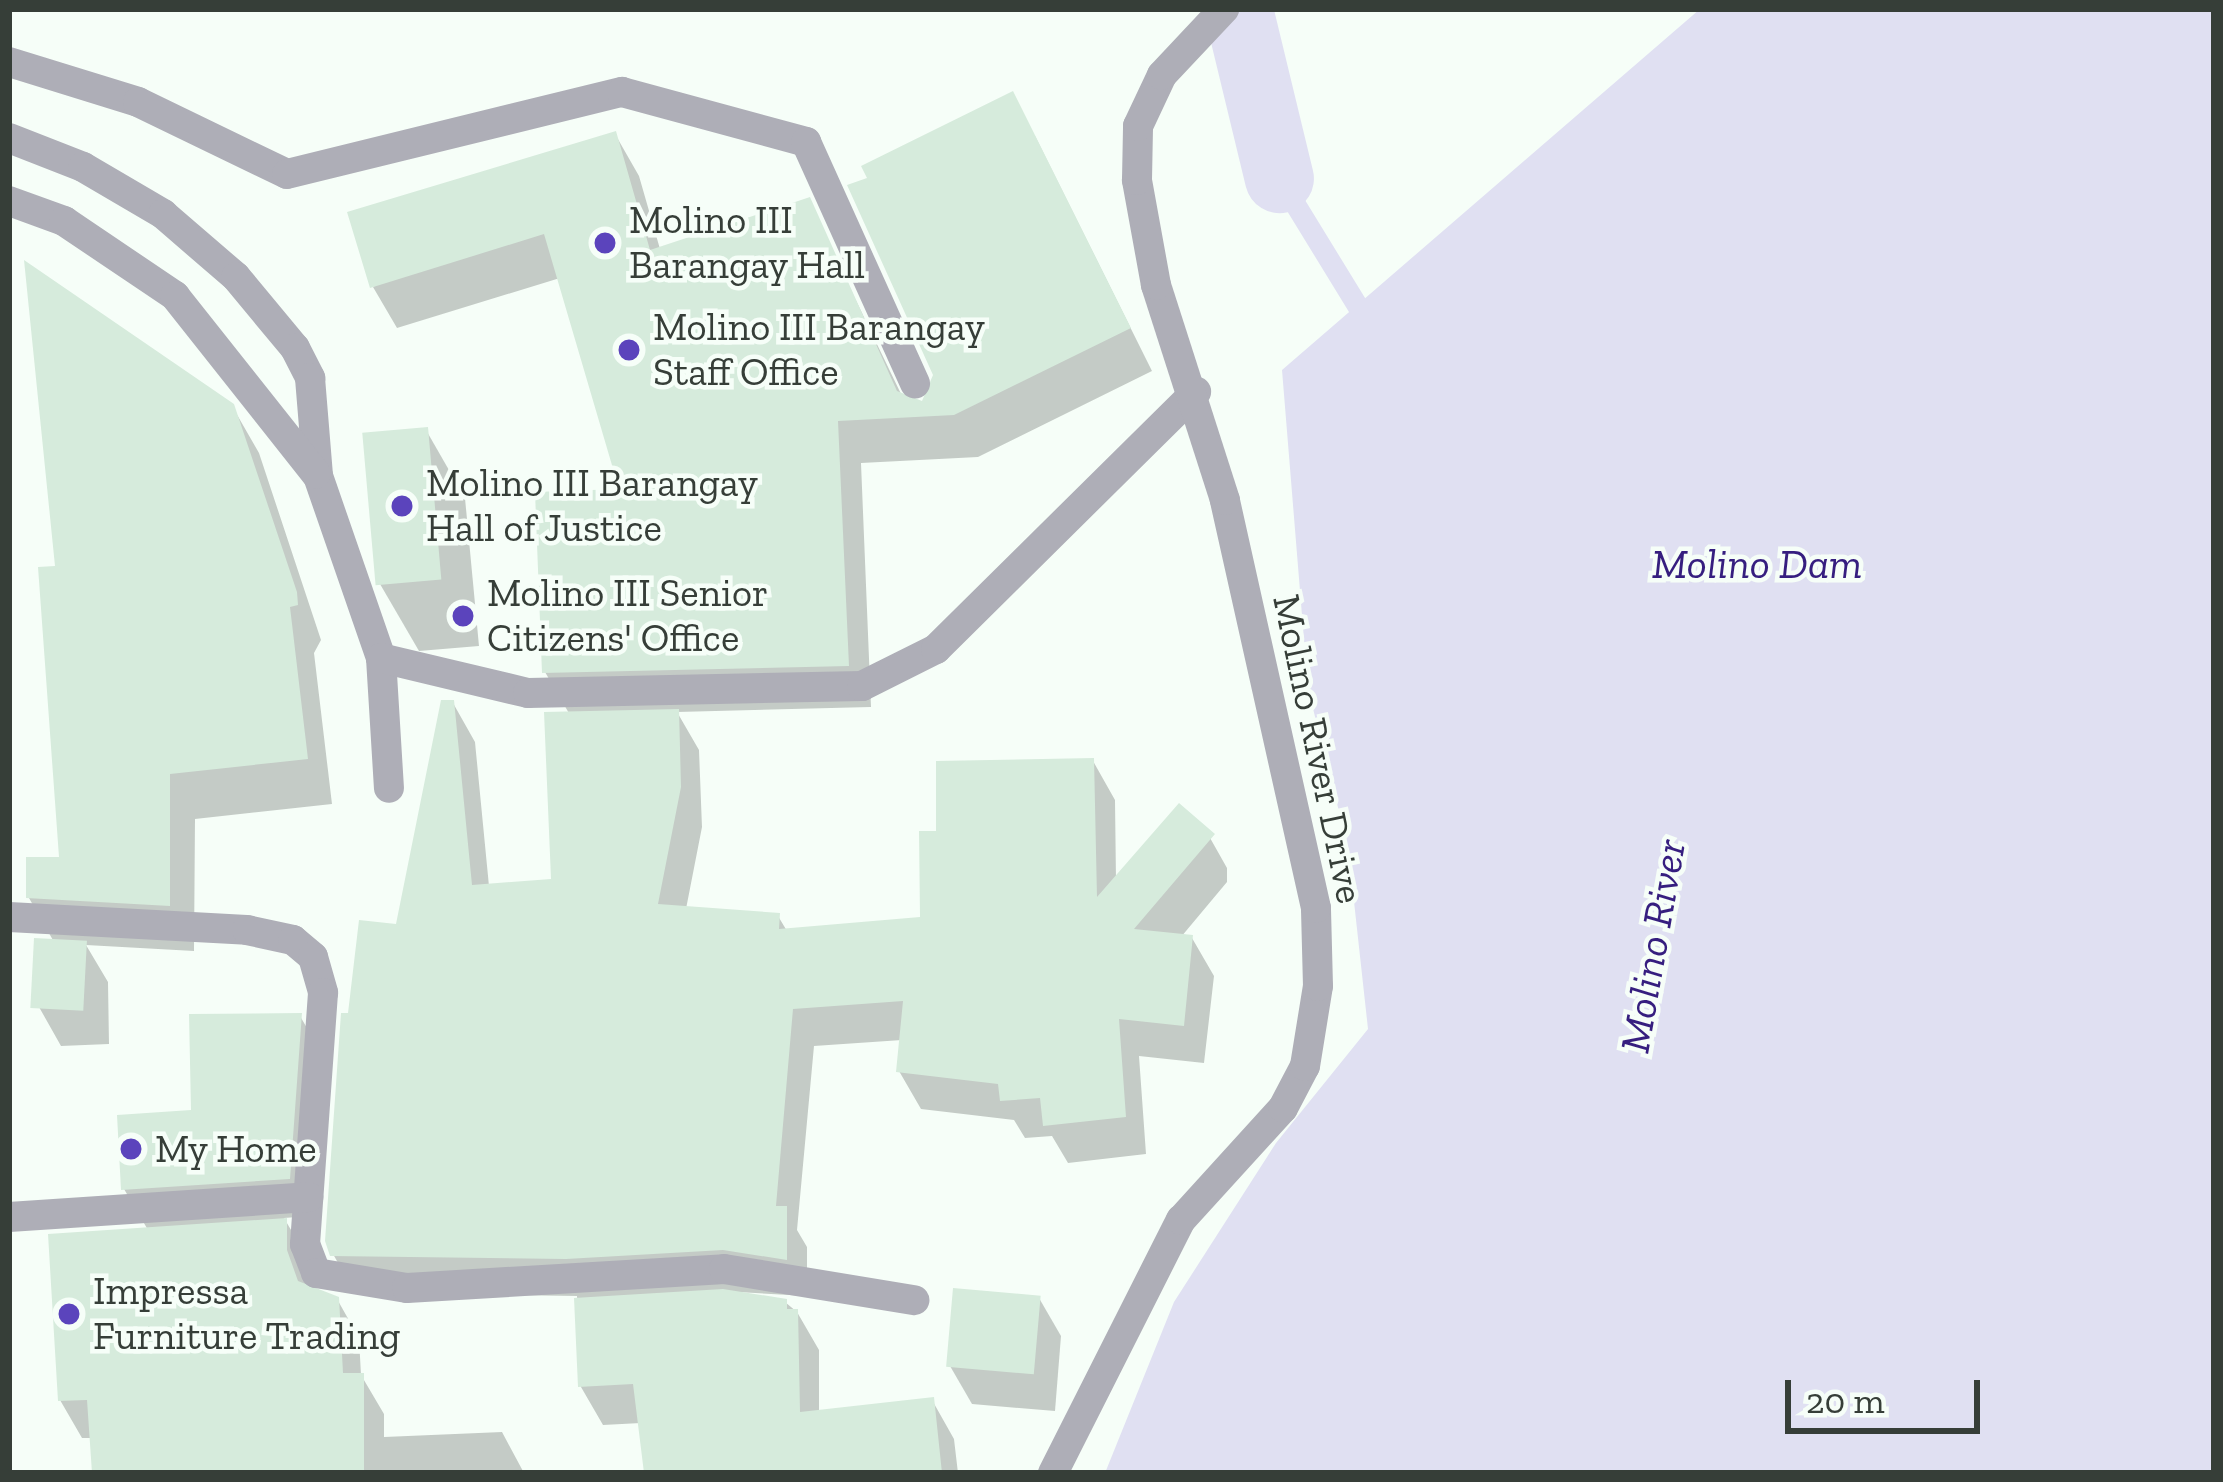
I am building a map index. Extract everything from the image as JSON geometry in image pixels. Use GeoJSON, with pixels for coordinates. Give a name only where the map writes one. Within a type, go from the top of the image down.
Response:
{"type":"FeatureCollection","features":[{"type":"Feature","properties":{"kind":"street","name":"Molino River Drive"},"geometry":{"type":"LineString","coordinates":[[1053,1473],[1180,1220],[1283,1108],[1305,1066],[1318,986],[1316,908],[1196,392],[1156,285],[1137,180],[1138,126],[1162,75],[1224,9]]}},
{"type":"Feature","properties":{"kind":"street"},"geometry":{"type":"LineString","coordinates":[[9,62],[138,102],[287,174],[622,92],[806,142],[915,383]]}},
{"type":"Feature","properties":{"kind":"street"},"geometry":{"type":"LineString","coordinates":[[9,138],[83,167],[163,214],[236,277],[310,378],[318,476],[381,658],[389,788]]}},
{"type":"Feature","properties":{"kind":"street"},"geometry":{"type":"LineString","coordinates":[[9,201],[64,221],[175,296],[318,476]]}},
{"type":"Feature","properties":{"kind":"street"},"geometry":{"type":"LineString","coordinates":[[381,658],[528,693],[862,686],[936,649],[1196,392]]}},
{"type":"Feature","properties":{"kind":"street"},"geometry":{"type":"LineString","coordinates":[[9,917],[247,929],[293,940],[313,958],[323,993],[306,1262],[348,1283],[407,1288],[724,1269],[914,1300]]}},
{"type":"Feature","properties":{"kind":"street"},"geometry":{"type":"LineString","coordinates":[[9,1217],[308,1197]]}},
{"type":"Feature","properties":{"kind":"water","name":"Molino Dam"},"geometry":{"type":"Polygon","coordinates":[[[1700,9],[2214,9],[2214,1473],[1105,1473],[1174,1302],[1276,1143],[1368,1029],[1348,847],[1308,689],[1282,370],[1700,9]]]}},
{"type":"Feature","properties":{"kind":"building"},"geometry":{"type":"Polygon","coordinates":[[[1013,91],[1131,328],[954,415],[838,421],[849,666],[542,673],[535,492],[619,489],[544,234],[370,288],[347,212],[616,131],[650,250],[810,197],[897,391],[922,401],[933,375],[847,185],[867,178],[861,166],[1013,91]]]}},
{"type":"Feature","properties":{"kind":"building"},"geometry":{"type":"Polygon","coordinates":[[[24,260],[234,404],[297,592],[298,605],[290,607],[308,759],[170,774],[170,906],[26,898],[26,857],[59,857],[38,567],[55,566],[24,260]]]}},
{"type":"Feature","properties":{"kind":"building","name":"Molino III Barangay Hall of Justice"},"geometry":{"type":"Polygon","coordinates":[[[428,427],[441,579],[376,585],[362,433],[428,427]]]}},
{"type":"Feature","properties":{"kind":"building"},"geometry":{"type":"Polygon","coordinates":[[[441,700],[454,700],[472,885],[551,879],[544,712],[679,709],[681,787],[658,904],[780,913],[779,929],[920,917],[919,831],[936,831],[936,761],[1094,758],[1097,897],[1179,803],[1215,834],[1134,929],[1193,935],[1184,1026],[1119,1019],[1126,1117],[1043,1126],[1040,1098],[1000,1101],[998,1084],[896,1072],[903,1001],[793,1009],[776,1206],[787,1206],[787,1260],[723,1250],[566,1259],[330,1256],[325,1241],[341,1013],[348,1013],[359,920],[396,924],[441,700]]]}},
{"type":"Feature","properties":{"kind":"building"},"geometry":{"type":"Polygon","coordinates":[[[34,938],[87,941],[83,1011],[30,1008],[34,938]]]}},
{"type":"Feature","properties":{"kind":"building"},"geometry":{"type":"Polygon","coordinates":[[[302,1013],[290,1179],[121,1190],[117,1115],[191,1110],[189,1014],[302,1013]]]}},
{"type":"Feature","properties":{"kind":"building"},"geometry":{"type":"Polygon","coordinates":[[[287,1218],[287,1250],[298,1281],[339,1297],[343,1373],[364,1373],[364,1472],[92,1473],[87,1400],[58,1401],[48,1234],[287,1218]]]}},
{"type":"Feature","properties":{"kind":"building"},"geometry":{"type":"Polygon","coordinates":[[[953,1288],[1041,1296],[1034,1374],[946,1367],[953,1288]]]}},
{"type":"Feature","properties":{"kind":"building"},"geometry":{"type":"Polygon","coordinates":[[[723,1289],[787,1299],[787,1309],[798,1309],[800,1412],[934,1397],[942,1473],[644,1473],[633,1384],[578,1387],[574,1298],[723,1289]]]}},
{"type":"Feature","properties":{"kind":"waterway"},"geometry":{"type":"LineString","coordinates":[[1238,9],[1279,178]]}},
{"type":"Feature","properties":{"kind":"waterway"},"geometry":{"type":"LineString","coordinates":[[1279,178],[1372,330]]}},
{"type":"Feature","properties":{"kind":"place","name":"Molino III Barangay Hall"},"geometry":{"type":"Point","coordinates":[605,243]}},
{"type":"Feature","properties":{"kind":"place","name":"Molino III Barangay Staff Office"},"geometry":{"type":"Point","coordinates":[629,350]}},
{"type":"Feature","properties":{"kind":"place","name":"Molino III Barangay Hall of Justice"},"geometry":{"type":"Point","coordinates":[402,506]}},
{"type":"Feature","properties":{"kind":"place","name":"Molino III Senior Citizens' Office"},"geometry":{"type":"Point","coordinates":[463,616]}},
{"type":"Feature","properties":{"kind":"place","name":"My Home"},"geometry":{"type":"Point","coordinates":[131,1149]}},
{"type":"Feature","properties":{"kind":"place","name":"Impressa Furniture Trading"},"geometry":{"type":"Point","coordinates":[69,1314]}},
{"type":"Feature","properties":{"kind":"water label","name":"Molino River"},"geometry":{"type":"Point","coordinates":[1653,946]}}]}
